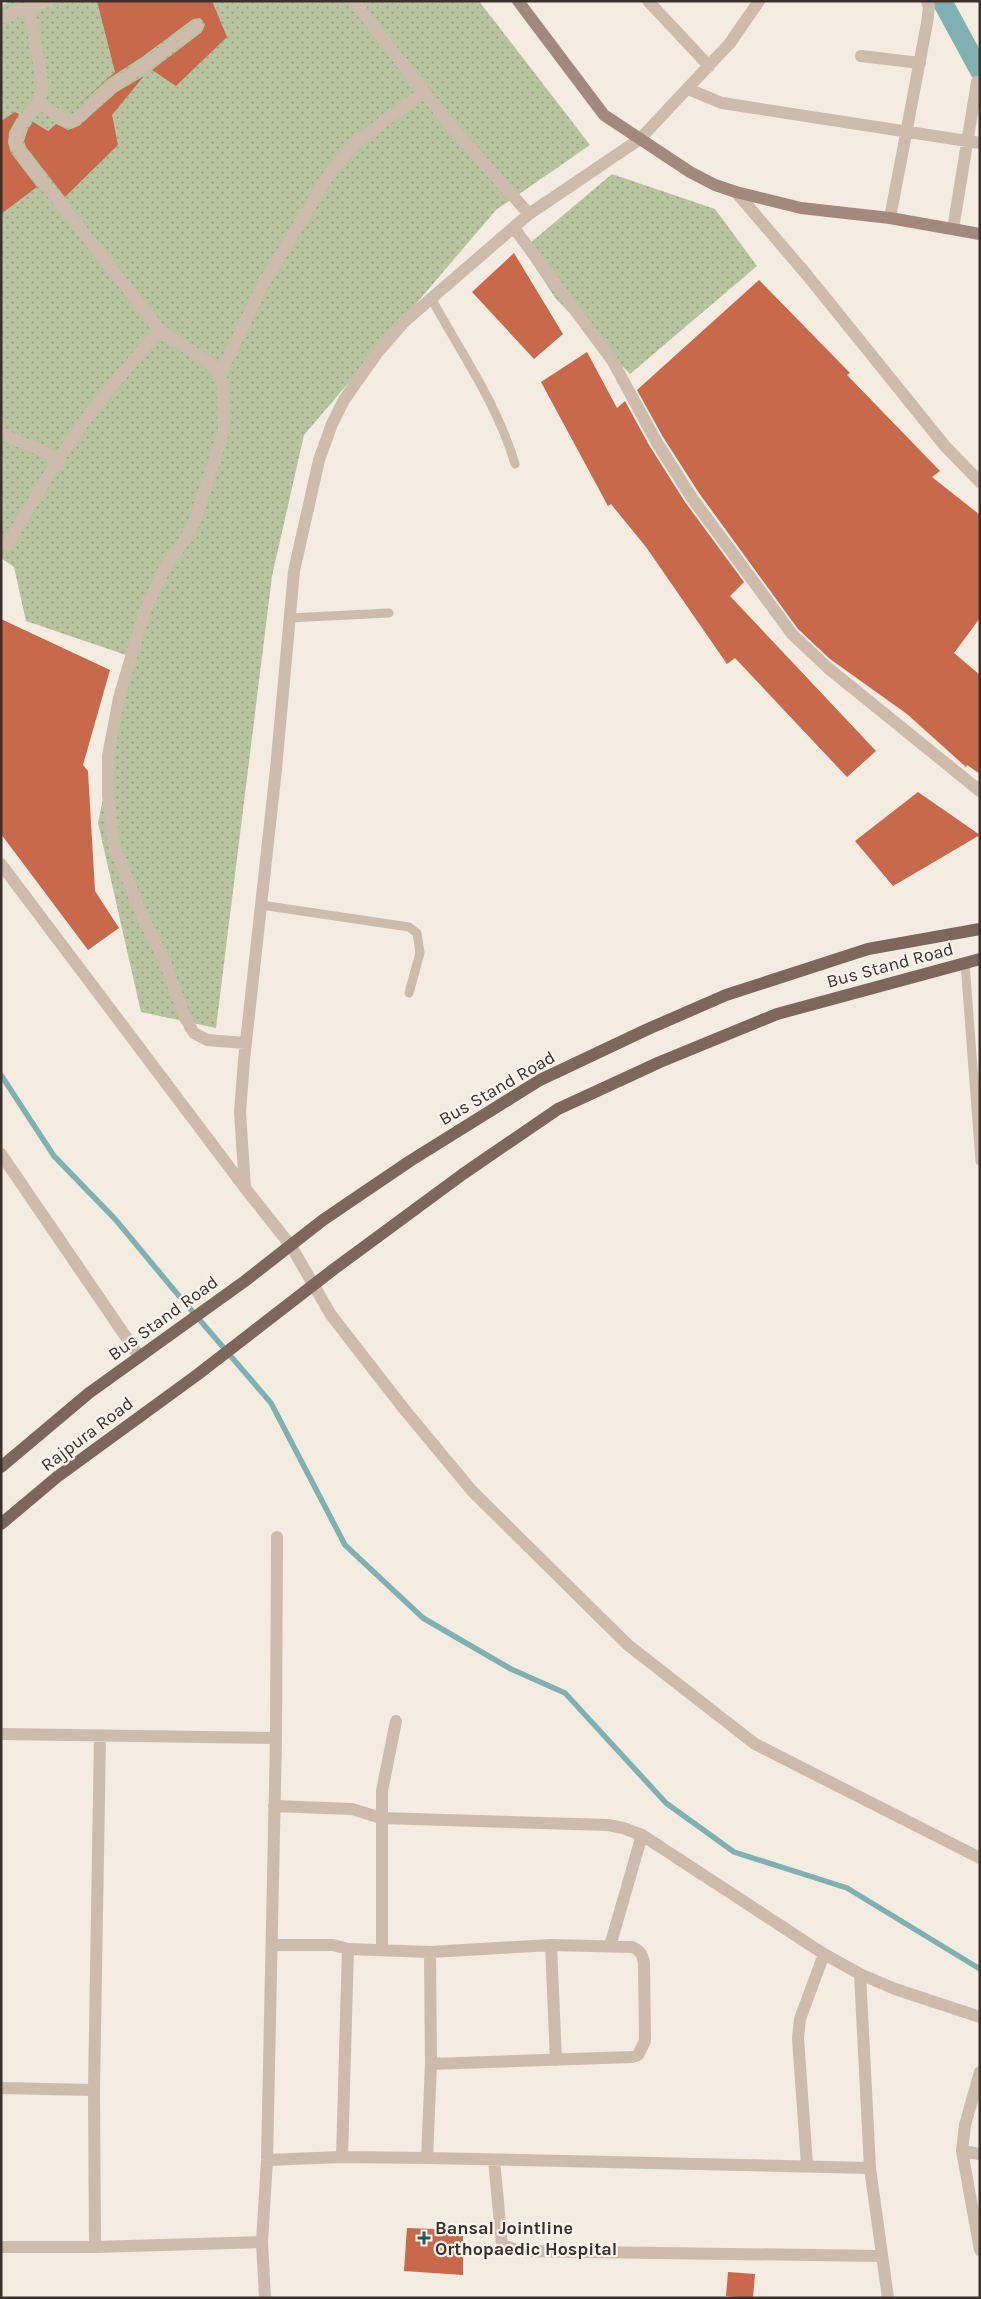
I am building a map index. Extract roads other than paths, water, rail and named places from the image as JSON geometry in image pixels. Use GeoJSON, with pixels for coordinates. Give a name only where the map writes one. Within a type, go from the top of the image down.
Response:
{"type":"FeatureCollection","features":[{"type":"Feature","properties":{"kind":"main road","name":"Bus Stand Road"},"geometry":{"type":"LineString","coordinates":[[89,1393],[268,1264],[323,1220],[410,1161],[540,1080],[648,1028],[726,995],[868,949],[980,929]]}},
{"type":"Feature","properties":{"kind":"main road","name":"Bus Stand Road"},"geometry":{"type":"LineString","coordinates":[[196,1375],[314,1284],[463,1174],[558,1109],[660,1062],[777,1014],[980,959]]}},
{"type":"Feature","properties":{"kind":"main road","name":"Rajpura Road"},"geometry":{"type":"LineString","coordinates":[[1,1524],[57,1477],[196,1375]]}},
{"type":"Feature","properties":{"kind":"main road","name":"Rajpura Road"},"geometry":{"type":"LineString","coordinates":[[1,1467],[89,1393]]}},
{"type":"Feature","properties":{"kind":"street"},"geometry":{"type":"LineString","coordinates":[[1,17],[48,1]]}},
{"type":"Feature","properties":{"kind":"street"},"geometry":{"type":"LineString","coordinates":[[354,1],[449,124],[529,214]]}},
{"type":"Feature","properties":{"kind":"street"},"geometry":{"type":"LineString","coordinates":[[518,1],[604,115],[690,172],[715,185],[801,208],[890,218],[980,234]]}},
{"type":"Feature","properties":{"kind":"street"},"geometry":{"type":"LineString","coordinates":[[648,1],[709,66]]}},
{"type":"Feature","properties":{"kind":"street"},"geometry":{"type":"LineString","coordinates":[[245,1188],[240,1112],[245,1043],[276,769],[294,571],[319,460],[332,424],[344,400],[377,353],[404,322],[529,214],[640,139],[730,44],[759,1]]}},
{"type":"Feature","properties":{"kind":"street"},"geometry":{"type":"LineString","coordinates":[[890,218],[928,24],[929,7],[927,1]]}},
{"type":"Feature","properties":{"kind":"street"},"geometry":{"type":"LineString","coordinates":[[29,8],[43,95],[16,134],[15,143],[19,151],[160,330],[208,362],[220,376],[225,404],[224,430],[196,517],[188,535],[164,568],[144,613],[120,698],[110,746],[108,795],[114,845],[141,913],[165,962],[185,1018],[194,1033],[207,1040],[245,1043]]}},
{"type":"Feature","properties":{"kind":"street"},"geometry":{"type":"LineString","coordinates":[[39,103],[68,122],[76,119],[112,86],[147,64],[197,26]]}},
{"type":"Feature","properties":{"kind":"street"},"geometry":{"type":"LineString","coordinates":[[861,56],[920,63]]}},
{"type":"Feature","properties":{"kind":"street"},"geometry":{"type":"LineString","coordinates":[[953,229],[977,82]]}},
{"type":"Feature","properties":{"kind":"street"},"geometry":{"type":"LineString","coordinates":[[688,89],[722,103],[980,143]]}},
{"type":"Feature","properties":{"kind":"street"},"geometry":{"type":"LineString","coordinates":[[220,376],[261,288],[331,171],[355,142],[424,92]]}},
{"type":"Feature","properties":{"kind":"street"},"geometry":{"type":"LineString","coordinates":[[736,192],[807,274],[945,446],[980,482]]}},
{"type":"Feature","properties":{"kind":"street"},"geometry":{"type":"LineString","coordinates":[[514,228],[612,360],[656,441],[692,498],[792,634],[828,668],[980,791]]}},
{"type":"Feature","properties":{"kind":"street"},"geometry":{"type":"LineString","coordinates":[[8,544],[58,460],[117,380],[160,330]]}},
{"type":"Feature","properties":{"kind":"street"},"geometry":{"type":"LineString","coordinates":[[1,434],[41,450],[58,460]]}},
{"type":"Feature","properties":{"kind":"street"},"geometry":{"type":"LineString","coordinates":[[1,864],[245,1188],[291,1246],[331,1315],[467,1486],[628,1645],[755,1744],[980,1858]]}},
{"type":"Feature","properties":{"kind":"street"},"geometry":{"type":"LineString","coordinates":[[1,1154],[139,1356]]}},
{"type":"Feature","properties":{"kind":"street"},"geometry":{"type":"LineString","coordinates":[[265,2298],[262,2242],[267,2160],[272,1945],[277,1537]]}},
{"type":"Feature","properties":{"kind":"street"},"geometry":{"type":"LineString","coordinates":[[382,1950],[382,1791],[396,1721]]}},
{"type":"Feature","properties":{"kind":"street"},"geometry":{"type":"LineString","coordinates":[[1,1734],[276,1738]]}},
{"type":"Feature","properties":{"kind":"street"},"geometry":{"type":"LineString","coordinates":[[95,2248],[94,2090],[100,1736]]}},
{"type":"Feature","properties":{"kind":"street"},"geometry":{"type":"LineString","coordinates":[[274,1806],[352,1809],[381,1818],[608,1824],[623,1828],[642,1835],[824,1954],[860,1974],[895,1989],[980,2017]]}},
{"type":"Feature","properties":{"kind":"street"},"geometry":{"type":"LineString","coordinates":[[610,1946],[642,1835]]}},
{"type":"Feature","properties":{"kind":"street"},"geometry":{"type":"LineString","coordinates":[[272,1945],[333,1944],[348,1949],[430,1952],[551,1945],[610,1946],[632,1947],[638,1949],[643,1956],[645,2041],[638,2055],[632,2057],[431,2064]]}},
{"type":"Feature","properties":{"kind":"street"},"geometry":{"type":"LineString","coordinates":[[551,1945],[556,2060]]}},
{"type":"Feature","properties":{"kind":"street"},"geometry":{"type":"LineString","coordinates":[[342,2157],[348,1949]]}},
{"type":"Feature","properties":{"kind":"street"},"geometry":{"type":"LineString","coordinates":[[427,2158],[431,2064],[430,1952]]}},
{"type":"Feature","properties":{"kind":"street"},"geometry":{"type":"LineString","coordinates":[[807,2165],[798,2038],[802,2013],[824,1954]]}},
{"type":"Feature","properties":{"kind":"street"},"geometry":{"type":"LineString","coordinates":[[860,1974],[870,2168],[888,2298]]}},
{"type":"Feature","properties":{"kind":"street"},"geometry":{"type":"LineString","coordinates":[[980,2072],[965,2125],[962,2151],[980,2250]]}},
{"type":"Feature","properties":{"kind":"street"},"geometry":{"type":"LineString","coordinates":[[1,2088],[94,2090]]}},
{"type":"Feature","properties":{"kind":"street"},"geometry":{"type":"LineString","coordinates":[[962,2151],[980,2154]]}},
{"type":"Feature","properties":{"kind":"street"},"geometry":{"type":"LineString","coordinates":[[267,2160],[342,2157],[427,2158],[807,2165],[870,2168]]}},
{"type":"Feature","properties":{"kind":"street"},"geometry":{"type":"LineString","coordinates":[[494,2160],[502,2245],[520,2251],[881,2256]]}},
{"type":"Feature","properties":{"kind":"street"},"geometry":{"type":"LineString","coordinates":[[1,2247],[95,2248],[262,2242]]}},
{"type":"Feature","properties":{"kind":"lane"},"geometry":{"type":"LineString","coordinates":[[431,298],[490,399],[508,441],[515,464]]}},
{"type":"Feature","properties":{"kind":"lane"},"geometry":{"type":"LineString","coordinates":[[289,618],[389,613]]}},
{"type":"Feature","properties":{"kind":"lane"},"geometry":{"type":"LineString","coordinates":[[261,905],[409,927],[417,933],[420,952],[409,992]]}},
{"type":"Feature","properties":{"kind":"lane"},"geometry":{"type":"LineString","coordinates":[[965,963],[980,1160]]}},
{"type":"Feature","properties":{"kind":"waterway"},"geometry":{"type":"LineString","coordinates":[[942,1],[980,71]]}},
{"type":"Feature","properties":{"kind":"waterway"},"geometry":{"type":"LineString","coordinates":[[1,1075],[54,1156],[115,1219],[271,1403],[345,1545],[423,1618],[511,1669],[565,1693],[666,1803],[734,1852],[847,1888],[980,1969]]}},
{"type":"Feature","properties":{"kind":"place","name":"Bansal Jointline Orthopaedic Hospital"},"geometry":{"type":"Point","coordinates":[424,2238]}}]}
